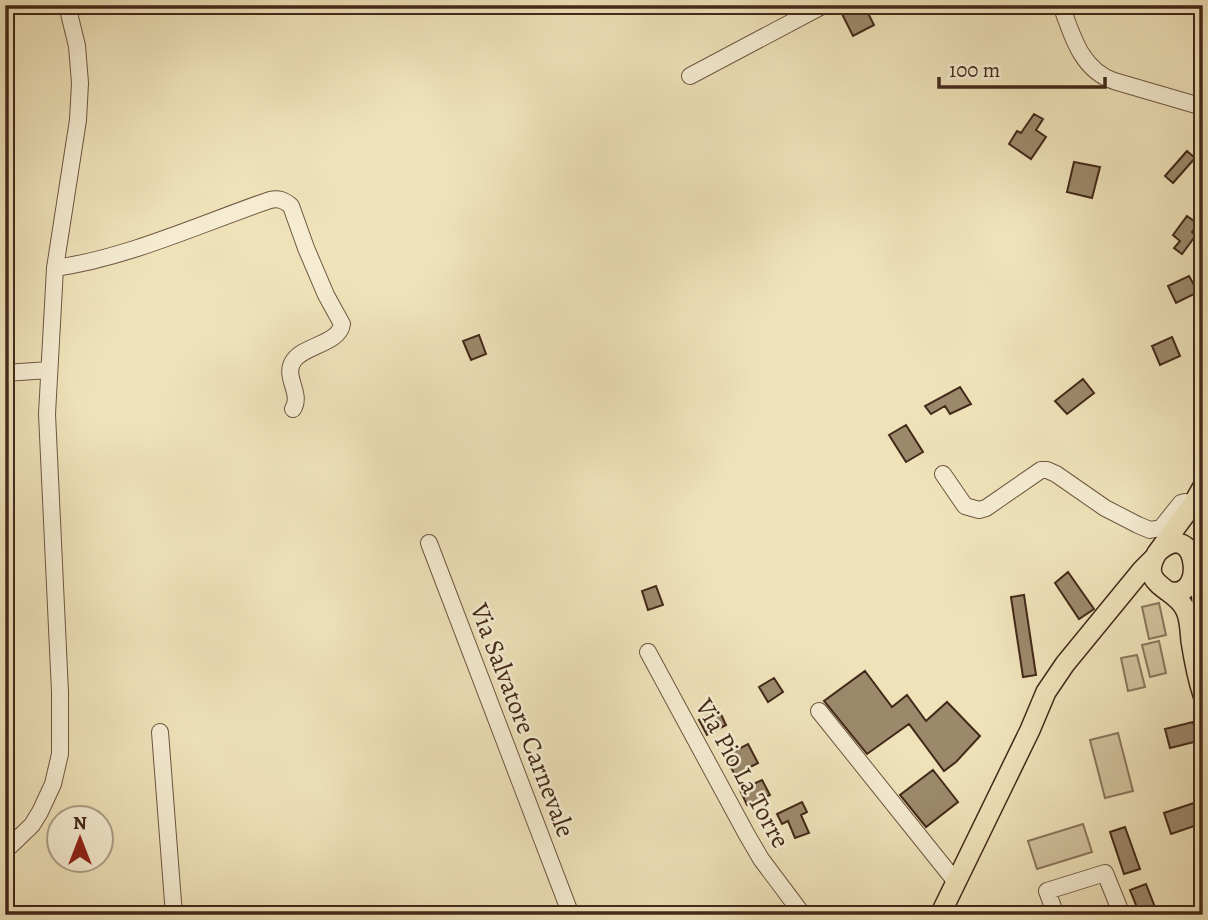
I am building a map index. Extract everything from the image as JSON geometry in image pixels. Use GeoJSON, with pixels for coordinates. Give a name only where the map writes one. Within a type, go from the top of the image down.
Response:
{"type":"FeatureCollection","features":[{"type":"Feature","properties":{"kind":"main road"},"geometry":{"type":"LineString","coordinates":[[1203,486],[1155,556],[1152,574],[1163,589],[1185,608],[1195,669],[1203,695]]}},
{"type":"Feature","properties":{"kind":"main road"},"geometry":{"type":"LineString","coordinates":[[940,915],[1046,692],[1065,664],[1163,548],[1169,545],[1184,545],[1195,553],[1201,564],[1203,615]]}},
{"type":"Feature","properties":{"kind":"main road"},"geometry":{"type":"LineString","coordinates":[[1030,730],[1129,599],[1137,593],[1163,589],[1175,593],[1183,592],[1196,582],[1201,564]]}},
{"type":"Feature","properties":{"kind":"street"},"geometry":{"type":"LineString","coordinates":[[5,851],[25,833],[36,818],[47,798],[60,754],[60,692],[47,414],[55,268],[78,120],[80,83],[76,46],[67,5]]}},
{"type":"Feature","properties":{"kind":"street"},"geometry":{"type":"LineString","coordinates":[[690,76],[824,5]]}},
{"type":"Feature","properties":{"kind":"street"},"geometry":{"type":"LineString","coordinates":[[1061,5],[1079,51],[1101,75],[1203,107]]}},
{"type":"Feature","properties":{"kind":"street"},"geometry":{"type":"LineString","coordinates":[[55,268],[81,264],[144,246],[270,200],[277,199],[287,203],[291,206],[306,248],[342,324],[336,335],[299,355],[292,362],[290,371],[296,400],[293,409]]}},
{"type":"Feature","properties":{"kind":"street"},"geometry":{"type":"LineString","coordinates":[[5,373],[49,370]]}},
{"type":"Feature","properties":{"kind":"street"},"geometry":{"type":"LineString","coordinates":[[943,474],[965,506],[979,510],[986,508],[1041,470],[1056,474],[1105,508],[1150,530],[1161,528],[1181,503],[1193,504]]}},
{"type":"Feature","properties":{"kind":"street","name":"Via Salvatore Carnevale"},"geometry":{"type":"LineString","coordinates":[[429,543],[571,915]]}},
{"type":"Feature","properties":{"kind":"street","name":"Via Pio La Torre"},"geometry":{"type":"LineString","coordinates":[[648,652],[761,859],[803,915]]}},
{"type":"Feature","properties":{"kind":"street"},"geometry":{"type":"LineString","coordinates":[[819,711],[956,882]]}},
{"type":"Feature","properties":{"kind":"street"},"geometry":{"type":"LineString","coordinates":[[160,732],[174,915]]}},
{"type":"Feature","properties":{"kind":"street"},"geometry":{"type":"LineString","coordinates":[[5,835],[25,833]]}},
{"type":"Feature","properties":{"kind":"street"},"geometry":{"type":"LineString","coordinates":[[1056,915],[1046,891],[1105,873],[1122,915]]}},
{"type":"Feature","properties":{"kind":"shaded area"},"geometry":{"type":"Polygon","coordinates":[[[1159,603],[1166,635],[1149,639],[1142,607],[1159,603]]]}},
{"type":"Feature","properties":{"kind":"shaded area"},"geometry":{"type":"Polygon","coordinates":[[[1159,641],[1166,673],[1150,677],[1142,645],[1159,641]]]}},
{"type":"Feature","properties":{"kind":"shaded area"},"geometry":{"type":"Polygon","coordinates":[[[1137,655],[1145,687],[1128,691],[1121,658],[1137,655]]]}},
{"type":"Feature","properties":{"kind":"shaded area"},"geometry":{"type":"Polygon","coordinates":[[[1118,733],[1133,791],[1105,798],[1090,740],[1118,733]]]}},
{"type":"Feature","properties":{"kind":"shaded area"},"geometry":{"type":"Polygon","coordinates":[[[1083,824],[1092,852],[1037,869],[1028,841],[1083,824]]]}},
{"type":"Feature","properties":{"kind":"building"},"geometry":{"type":"Polygon","coordinates":[[[858,5],[864,5],[874,25],[853,36],[842,14],[858,5]]]}},
{"type":"Feature","properties":{"kind":"building"},"geometry":{"type":"Polygon","coordinates":[[[1034,114],[1043,119],[1036,130],[1046,137],[1031,159],[1009,144],[1017,131],[1021,133],[1034,114]]]}},
{"type":"Feature","properties":{"kind":"building"},"geometry":{"type":"Polygon","coordinates":[[[1187,151],[1195,158],[1173,183],[1165,176],[1187,151]]]}},
{"type":"Feature","properties":{"kind":"building"},"geometry":{"type":"Polygon","coordinates":[[[1074,162],[1100,167],[1092,198],[1067,192],[1074,162]]]}},
{"type":"Feature","properties":{"kind":"building"},"geometry":{"type":"Polygon","coordinates":[[[1187,216],[1198,224],[1192,232],[1196,235],[1182,254],[1174,248],[1180,241],[1173,235],[1187,216]]]}},
{"type":"Feature","properties":{"kind":"building"},"geometry":{"type":"Polygon","coordinates":[[[1189,276],[1198,292],[1176,303],[1168,286],[1189,276]]]}},
{"type":"Feature","properties":{"kind":"building"},"geometry":{"type":"Polygon","coordinates":[[[479,335],[486,354],[471,360],[463,341],[479,335]]]}},
{"type":"Feature","properties":{"kind":"building"},"geometry":{"type":"Polygon","coordinates":[[[1172,337],[1180,356],[1160,365],[1152,346],[1172,337]]]}},
{"type":"Feature","properties":{"kind":"building"},"geometry":{"type":"Polygon","coordinates":[[[1083,379],[1094,393],[1067,414],[1055,401],[1083,379]]]}},
{"type":"Feature","properties":{"kind":"building"},"geometry":{"type":"Polygon","coordinates":[[[960,387],[971,404],[950,414],[945,406],[931,414],[925,406],[960,387]]]}},
{"type":"Feature","properties":{"kind":"building"},"geometry":{"type":"Polygon","coordinates":[[[906,425],[923,452],[906,462],[889,435],[906,425]]]}},
{"type":"Feature","properties":{"kind":"building"},"geometry":{"type":"Polygon","coordinates":[[[1068,572],[1094,609],[1079,619],[1055,583],[1068,572]]]}},
{"type":"Feature","properties":{"kind":"building"},"geometry":{"type":"Polygon","coordinates":[[[656,586],[663,605],[648,610],[642,591],[656,586]]]}},
{"type":"Feature","properties":{"kind":"building"},"geometry":{"type":"Polygon","coordinates":[[[1024,595],[1036,675],[1023,677],[1011,597],[1024,595]]]}},
{"type":"Feature","properties":{"kind":"building"},"geometry":{"type":"Polygon","coordinates":[[[865,671],[892,707],[907,695],[926,721],[947,702],[980,736],[944,771],[909,724],[867,754],[824,701],[865,671]]]}},
{"type":"Feature","properties":{"kind":"building"},"geometry":{"type":"Polygon","coordinates":[[[774,678],[783,692],[768,702],[759,687],[774,678]]]}},
{"type":"Feature","properties":{"kind":"building"},"geometry":{"type":"Polygon","coordinates":[[[719,710],[726,725],[707,735],[699,720],[719,710]]]}},
{"type":"Feature","properties":{"kind":"building"},"geometry":{"type":"Polygon","coordinates":[[[1193,722],[1198,741],[1170,748],[1165,729],[1193,722]]]}},
{"type":"Feature","properties":{"kind":"building"},"geometry":{"type":"Polygon","coordinates":[[[748,744],[758,763],[735,775],[725,756],[748,744]]]}},
{"type":"Feature","properties":{"kind":"building"},"geometry":{"type":"Polygon","coordinates":[[[933,770],[958,802],[926,827],[900,795],[933,770]]]}},
{"type":"Feature","properties":{"kind":"building"},"geometry":{"type":"Polygon","coordinates":[[[762,780],[770,795],[747,805],[740,790],[762,780]]]}},
{"type":"Feature","properties":{"kind":"building"},"geometry":{"type":"Polygon","coordinates":[[[1203,800],[1203,823],[1171,834],[1164,813],[1203,800]]]}},
{"type":"Feature","properties":{"kind":"building"},"geometry":{"type":"Polygon","coordinates":[[[802,802],[807,812],[801,815],[809,833],[795,838],[788,821],[782,824],[777,814],[802,802]]]}},
{"type":"Feature","properties":{"kind":"building"},"geometry":{"type":"Polygon","coordinates":[[[1125,827],[1140,869],[1124,874],[1110,832],[1125,827]]]}},
{"type":"Feature","properties":{"kind":"building"},"geometry":{"type":"Polygon","coordinates":[[[1146,884],[1158,915],[1140,915],[1130,890],[1146,884]]]}}]}
